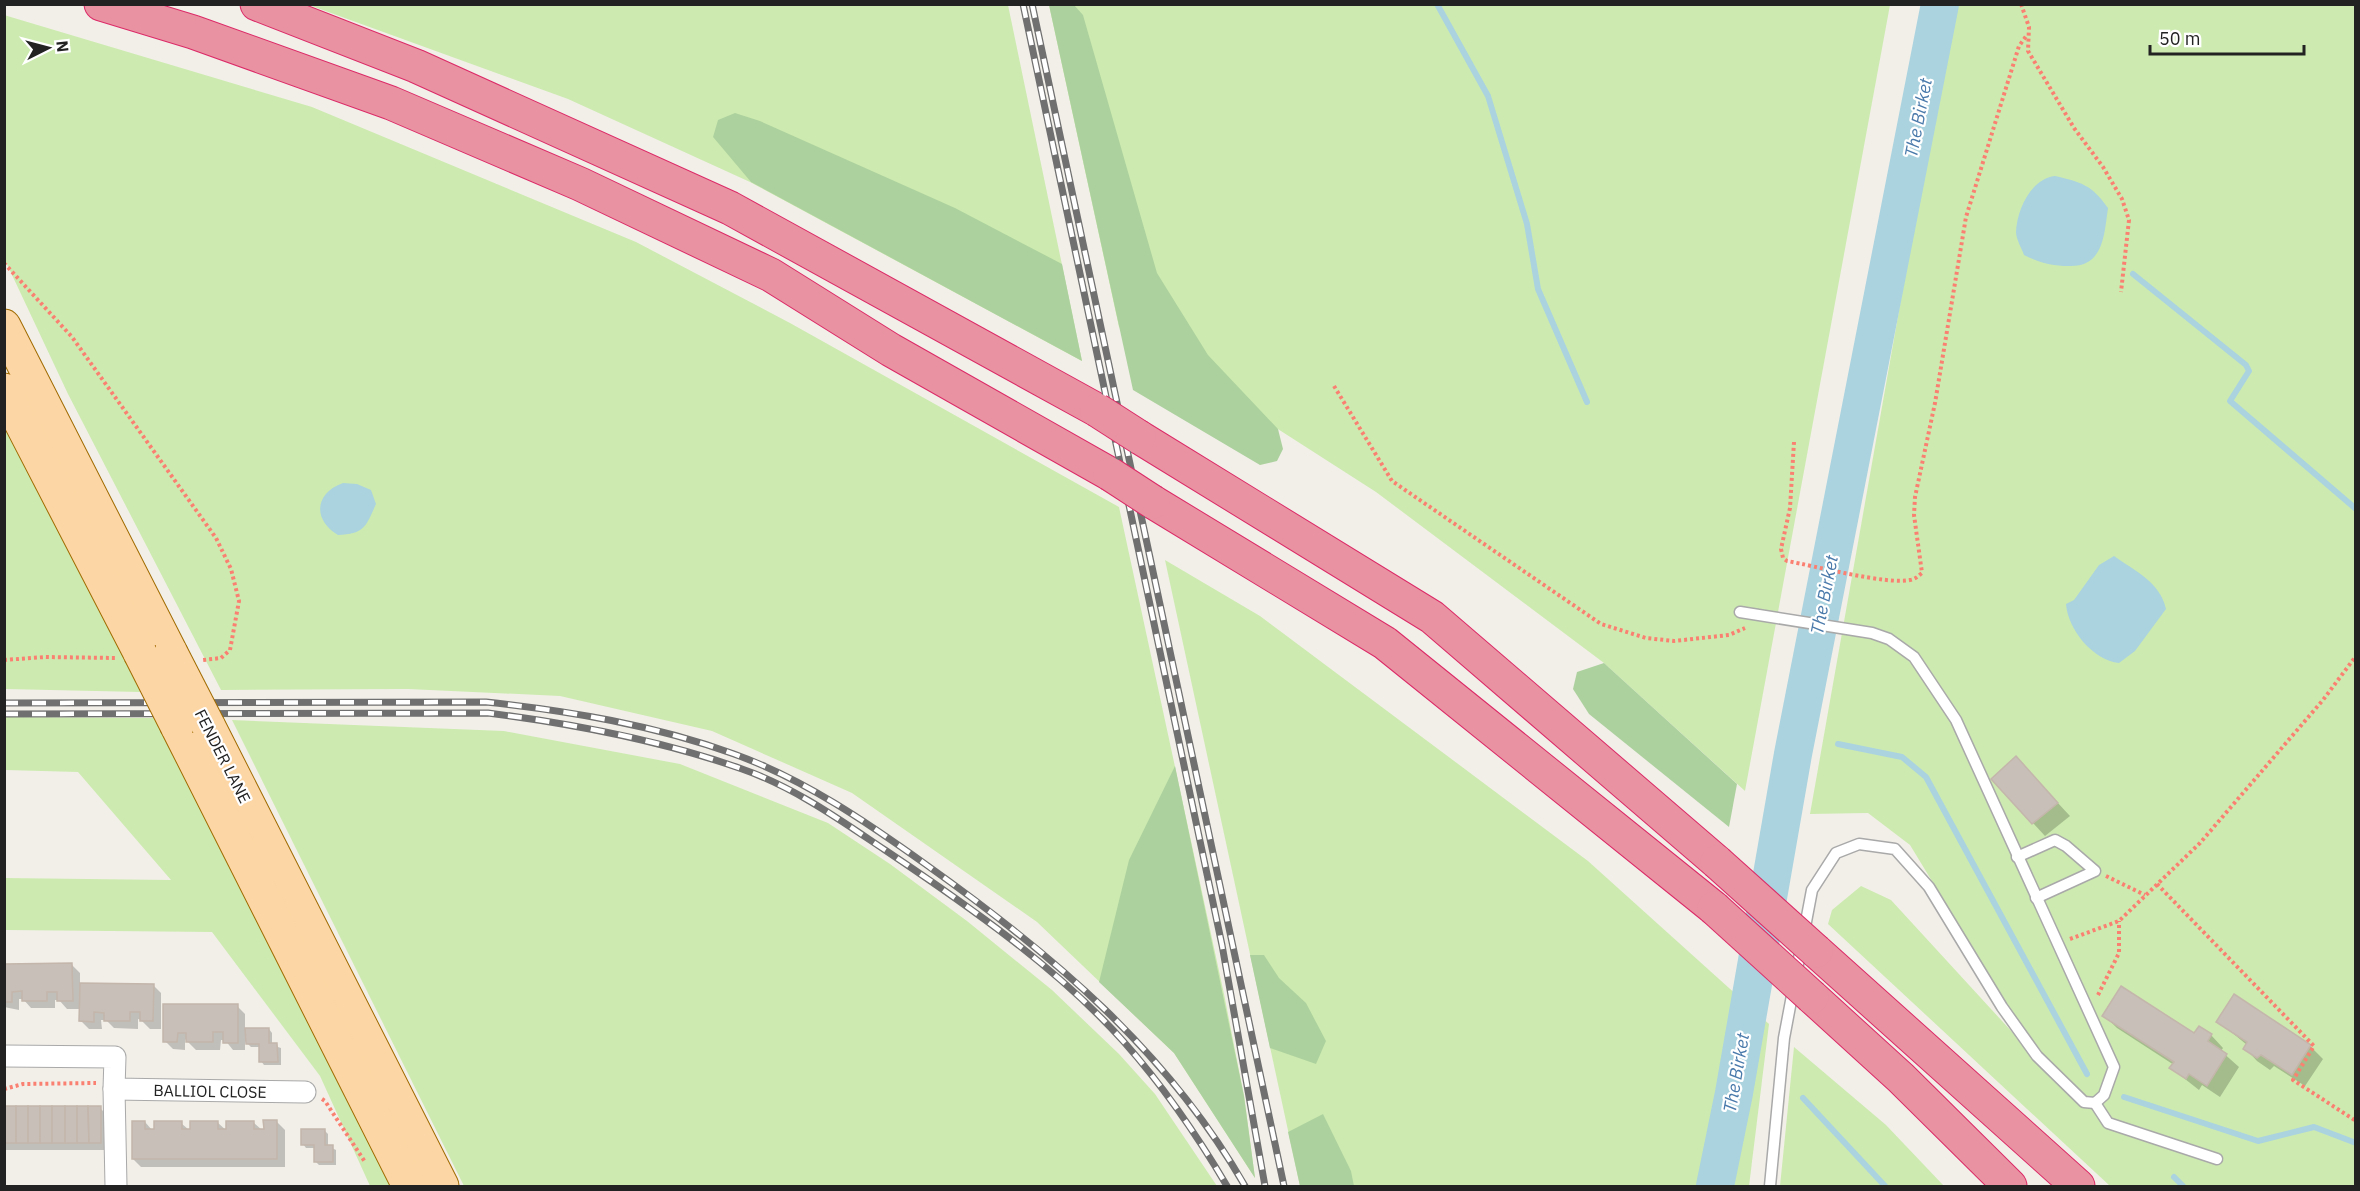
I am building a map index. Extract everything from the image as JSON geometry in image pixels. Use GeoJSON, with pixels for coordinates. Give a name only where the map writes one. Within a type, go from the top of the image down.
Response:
{"type":"FeatureCollection","features":[{"type":"Feature","properties":{"kind":"highway"},"geometry":{"type":"LineString","coordinates":[[101,4],[193,32],[391,103],[580,184],[771,275],[891,350],[1110,474],[1385,644],[1714,908],[1901,1078],[2010,1186]]}},
{"type":"Feature","properties":{"kind":"highway"},"geometry":{"type":"LineString","coordinates":[[257,4],[417,66],[730,208],[1097,410],[1432,617],[1717,862],[2079,1186]]}},
{"type":"Feature","properties":{"kind":"highway"},"geometry":{"type":"LineString","coordinates":[[1816,951],[2046,1186]]}},
{"type":"Feature","properties":{"kind":"highway"},"geometry":{"type":"LineString","coordinates":[[1812,997],[1985,1186]]}},
{"type":"Feature","properties":{"kind":"main road","name":"FENDER LANE"},"geometry":{"type":"LineString","coordinates":[[4,326],[155,653]]}},
{"type":"Feature","properties":{"kind":"main road","name":"FENDER LANE"},"geometry":{"type":"LineString","coordinates":[[4,390],[155,653],[442,1186]]}},
{"type":"Feature","properties":{"kind":"main road","name":"FENDER LANE"},"geometry":{"type":"LineString","coordinates":[[193,726],[409,1186]]}},
{"type":"Feature","properties":{"kind":"street"},"geometry":{"type":"LineString","coordinates":[[4,1056],[115,1057],[116,1186]]}},
{"type":"Feature","properties":{"kind":"street","name":"BALLIOL CLOSE"},"geometry":{"type":"LineString","coordinates":[[114,1086],[305,1092]]}},
{"type":"Feature","properties":{"kind":"lane"},"geometry":{"type":"LineString","coordinates":[[1740,612],[1872,633],[1895,642],[1914,657],[1956,720],[2114,1067],[2104,1095],[2095,1103],[2084,1102],[2037,1056],[2002,1006],[1929,887],[1895,849],[1859,844],[1836,853],[1812,890],[1784,1038],[1770,1186]]}},
{"type":"Feature","properties":{"kind":"lane"},"geometry":{"type":"LineString","coordinates":[[2017,856],[2055,840],[2095,871],[2036,898]]}},
{"type":"Feature","properties":{"kind":"lane"},"geometry":{"type":"LineString","coordinates":[[2095,1103],[2108,1123],[2217,1159]]}},
{"type":"Feature","properties":{"kind":"path"},"geometry":{"type":"LineString","coordinates":[[2021,4],[2029,27],[2028,51],[2074,128],[2103,167],[2122,199],[2129,220],[2121,292]]}},
{"type":"Feature","properties":{"kind":"path"},"geometry":{"type":"LineString","coordinates":[[1794,442],[1790,508],[1781,549],[1783,558],[1787,561],[1902,581],[1914,580],[1922,573],[1914,515],[1915,497],[1937,392],[1966,217],[2019,46],[2027,35]]}},
{"type":"Feature","properties":{"kind":"path"},"geometry":{"type":"LineString","coordinates":[[4,263],[72,337],[216,538],[231,569],[239,601],[230,650],[221,658]]}},
{"type":"Feature","properties":{"kind":"path"},"geometry":{"type":"LineString","coordinates":[[1334,386],[1392,482],[1601,624],[1628,634],[1674,641],[1729,635],[1749,626],[1762,616]]}},
{"type":"Feature","properties":{"kind":"path"},"geometry":{"type":"LineString","coordinates":[[2057,944],[2119,921],[2200,843],[2323,700],[2355,656]]}},
{"type":"Feature","properties":{"kind":"path"},"geometry":{"type":"LineString","coordinates":[[2095,871],[2146,895]]}},
{"type":"Feature","properties":{"kind":"path"},"geometry":{"type":"LineString","coordinates":[[2157,884],[2314,1046],[2293,1080],[2355,1121]]}},
{"type":"Feature","properties":{"kind":"path"},"geometry":{"type":"LineString","coordinates":[[2089,1011],[2119,953],[2119,921]]}},
{"type":"Feature","properties":{"kind":"path"},"geometry":{"type":"LineString","coordinates":[[4,1089],[23,1084],[114,1086]]}},
{"type":"Feature","properties":{"kind":"path"},"geometry":{"type":"LineString","coordinates":[[305,1092],[326,1101],[368,1169]]}},
{"type":"Feature","properties":{"kind":"green space"},"geometry":{"type":"Polygon","coordinates":[[[309,5],[1008,5],[1082,361],[750,182],[568,99],[309,5]]]}},
{"type":"Feature","properties":{"kind":"green space"},"geometry":{"type":"Polygon","coordinates":[[[1049,5],[1890,5],[1745,791],[1604,663],[1376,492],[1119,327],[1049,5]]]}},
{"type":"Feature","properties":{"kind":"green space"},"geometry":{"type":"Polygon","coordinates":[[[1049,5],[1074,5],[1083,15],[1157,273],[1208,355],[1278,429],[1283,449],[1277,461],[1260,465],[1133,390],[1049,5]]]}},
{"type":"Feature","properties":{"kind":"green space"},"geometry":{"type":"Polygon","coordinates":[[[1953,5],[2355,5],[2355,1186],[2110,1186],[1828,924],[1832,910],[1861,886],[1891,900],[2047,1070],[1910,845],[1868,813],[1810,814],[1953,5]]]}},
{"type":"Feature","properties":{"kind":"green space"},"geometry":{"type":"Polygon","coordinates":[[[4,15],[312,107],[636,242],[790,323],[1119,507],[1224,994],[1244,1096],[1255,1178],[1174,1053],[1037,922],[852,793],[712,731],[560,696],[408,689],[221,690],[68,394],[5,260],[4,15]]]}},
{"type":"Feature","properties":{"kind":"green space"},"geometry":{"type":"Polygon","coordinates":[[[735,113],[760,121],[955,208],[1062,264],[1082,361],[751,182],[713,137],[718,120],[735,113]]]}},
{"type":"Feature","properties":{"kind":"green space"},"geometry":{"type":"Polygon","coordinates":[[[4,425],[136,680],[140,692],[5,689],[4,425]]]}},
{"type":"Feature","properties":{"kind":"green space"},"geometry":{"type":"Polygon","coordinates":[[[1165,560],[1260,616],[1588,861],[1769,1024],[1749,1186],[1300,1186],[1165,560]]]}},
{"type":"Feature","properties":{"kind":"green space"},"geometry":{"type":"Polygon","coordinates":[[[1604,663],[1737,784],[1729,827],[1589,714],[1573,689],[1577,672],[1604,663]]]}},
{"type":"Feature","properties":{"kind":"green space"},"geometry":{"type":"Polygon","coordinates":[[[5,717],[155,718],[394,1186],[370,1186],[320,1076],[212,932],[5,930],[5,878],[171,880],[78,772],[5,770],[5,717]]]}},
{"type":"Feature","properties":{"kind":"green space"},"geometry":{"type":"Polygon","coordinates":[[[232,720],[504,731],[680,764],[828,823],[890,864],[967,921],[1052,990],[1119,1054],[1155,1094],[1217,1186],[464,1186],[232,720]]]}},
{"type":"Feature","properties":{"kind":"green space"},"geometry":{"type":"Polygon","coordinates":[[[1175,766],[1244,1096],[1255,1178],[1174,1053],[1099,982],[1129,860],[1175,766]]]}},
{"type":"Feature","properties":{"kind":"green space"},"geometry":{"type":"Polygon","coordinates":[[[1250,955],[1264,955],[1279,978],[1306,1003],[1326,1041],[1316,1064],[1270,1048],[1250,955]]]}},
{"type":"Feature","properties":{"kind":"green space"},"geometry":{"type":"Polygon","coordinates":[[[1794,1047],[1886,1125],[1944,1186],[1780,1186],[1794,1047]]]}},
{"type":"Feature","properties":{"kind":"green space"},"geometry":{"type":"Polygon","coordinates":[[[1323,1114],[1351,1171],[1354,1186],[1300,1186],[1288,1132],[1323,1114]]]}},
{"type":"Feature","properties":{"kind":"water"},"geometry":{"type":"Polygon","coordinates":[[[2055,176],[2072,180],[2091,189],[2108,208],[2100,247],[2096,255],[2081,265],[2051,265],[2030,258],[2024,255],[2017,238],[2019,214],[2027,196],[2046,178],[2055,176]]]}},
{"type":"Feature","properties":{"kind":"water"},"geometry":{"type":"Polygon","coordinates":[[[343,483],[357,484],[371,490],[376,504],[367,523],[359,531],[338,535],[324,522],[320,507],[327,493],[343,483]]]}},
{"type":"Feature","properties":{"kind":"water"},"geometry":{"type":"Polygon","coordinates":[[[2114,556],[2152,584],[2158,591],[2166,609],[2135,651],[2119,663],[2109,661],[2091,650],[2071,624],[2066,604],[2074,600],[2099,565],[2114,556]]]}},
{"type":"Feature","properties":{"kind":"building"},"geometry":{"type":"Polygon","coordinates":[[[2016,756],[2058,803],[2032,824],[1991,779],[2016,756]]]}},
{"type":"Feature","properties":{"kind":"building"},"geometry":{"type":"Polygon","coordinates":[[[72,963],[73,1001],[57,1001],[57,992],[47,992],[47,1001],[22,1001],[22,991],[12,992],[12,1002],[4,1002],[4,964],[72,963]]]}},
{"type":"Feature","properties":{"kind":"building"},"geometry":{"type":"Polygon","coordinates":[[[80,983],[154,984],[153,1021],[140,1021],[140,1012],[130,1012],[130,1021],[104,1021],[104,1013],[94,1012],[94,1022],[79,1021],[80,983]]]}},
{"type":"Feature","properties":{"kind":"building"},"geometry":{"type":"Polygon","coordinates":[[[2121,986],[2194,1033],[2199,1026],[2212,1034],[2208,1041],[2227,1054],[2207,1086],[2189,1074],[2186,1079],[2169,1068],[2174,1062],[2102,1016],[2121,986]]]}},
{"type":"Feature","properties":{"kind":"building"},"geometry":{"type":"Polygon","coordinates":[[[2234,994],[2311,1045],[2292,1075],[2261,1055],[2257,1058],[2243,1049],[2247,1042],[2216,1022],[2234,994]]]}},
{"type":"Feature","properties":{"kind":"building"},"geometry":{"type":"Polygon","coordinates":[[[163,1004],[238,1004],[238,1043],[223,1043],[223,1032],[213,1032],[213,1042],[186,1042],[186,1033],[178,1033],[177,1042],[163,1042],[163,1004]]]}},
{"type":"Feature","properties":{"kind":"building"},"geometry":{"type":"Polygon","coordinates":[[[245,1028],[269,1028],[269,1043],[277,1043],[278,1062],[259,1062],[259,1044],[246,1044],[245,1028]]]}},
{"type":"Feature","properties":{"kind":"building"},"geometry":{"type":"Polygon","coordinates":[[[4,1106],[16,1106],[16,1143],[4,1143],[4,1106]]]}},
{"type":"Feature","properties":{"kind":"building"},"geometry":{"type":"Polygon","coordinates":[[[16,1106],[28,1106],[28,1143],[16,1143],[16,1106]]]}},
{"type":"Feature","properties":{"kind":"building"},"geometry":{"type":"Polygon","coordinates":[[[28,1106],[40,1106],[40,1143],[28,1143],[28,1106]]]}},
{"type":"Feature","properties":{"kind":"building"},"geometry":{"type":"Polygon","coordinates":[[[40,1106],[52,1106],[52,1143],[40,1143],[40,1106]]]}},
{"type":"Feature","properties":{"kind":"building"},"geometry":{"type":"Polygon","coordinates":[[[52,1106],[65,1106],[65,1143],[52,1143],[52,1106]]]}},
{"type":"Feature","properties":{"kind":"building"},"geometry":{"type":"Polygon","coordinates":[[[65,1106],[77,1106],[77,1143],[65,1143],[65,1106]]]}},
{"type":"Feature","properties":{"kind":"building"},"geometry":{"type":"Polygon","coordinates":[[[77,1106],[88,1106],[89,1143],[77,1143],[77,1106]]]}},
{"type":"Feature","properties":{"kind":"building"},"geometry":{"type":"Polygon","coordinates":[[[88,1106],[101,1106],[101,1143],[89,1143],[88,1106]]]}},
{"type":"Feature","properties":{"kind":"building"},"geometry":{"type":"Polygon","coordinates":[[[263,1120],[277,1120],[277,1159],[132,1159],[132,1121],[145,1121],[145,1129],[154,1129],[154,1121],[182,1121],[182,1129],[190,1129],[190,1121],[218,1121],[218,1129],[226,1129],[226,1121],[254,1121],[254,1129],[264,1129],[263,1120]]]}},
{"type":"Feature","properties":{"kind":"building"},"geometry":{"type":"Polygon","coordinates":[[[301,1129],[325,1129],[325,1145],[333,1145],[333,1162],[314,1162],[314,1145],[301,1145],[301,1129]]]}},
{"type":"Feature","properties":{"kind":"waterway"},"geometry":{"type":"LineString","coordinates":[[1437,4],[1488,96],[1527,224],[1538,289],[1587,402]]}},
{"type":"Feature","properties":{"kind":"waterway","name":"The Birket"},"geometry":{"type":"LineString","coordinates":[[1715,1186],[1734,1093],[1793,754],[1940,4]]}},
{"type":"Feature","properties":{"kind":"waterway"},"geometry":{"type":"LineString","coordinates":[[2133,274],[2246,365],[2249,371],[2230,401],[2356,509]]}},
{"type":"Feature","properties":{"kind":"waterway"},"geometry":{"type":"LineString","coordinates":[[1838,744],[1902,757],[1926,777],[2087,1074]]}},
{"type":"Feature","properties":{"kind":"waterway"},"geometry":{"type":"LineString","coordinates":[[1793,754],[1806,751]]}},
{"type":"Feature","properties":{"kind":"waterway"},"geometry":{"type":"LineString","coordinates":[[1734,1093],[1750,1094]]}},
{"type":"Feature","properties":{"kind":"waterway"},"geometry":{"type":"LineString","coordinates":[[2124,1097],[2258,1141],[2314,1127],[2356,1143]]}},
{"type":"Feature","properties":{"kind":"waterway"},"geometry":{"type":"LineString","coordinates":[[1803,1098],[1885,1186]]}},
{"type":"Feature","properties":{"kind":"waterway"},"geometry":{"type":"LineString","coordinates":[[2174,1177],[2183,1186]]}},
{"type":"Feature","properties":{"kind":"railway"},"geometry":{"type":"LineString","coordinates":[[1023,4],[1222,945],[1265,1186]]}},
{"type":"Feature","properties":{"kind":"railway"},"geometry":{"type":"LineString","coordinates":[[1032,4],[1284,1186]]}},
{"type":"Feature","properties":{"kind":"railway"},"geometry":{"type":"LineString","coordinates":[[4,703],[486,702],[612,720],[643,727],[704,744],[760,764],[810,789],[859,818],[974,900],[1063,971],[1144,1049],[1181,1092],[1214,1137],[1245,1186]]}},
{"type":"Feature","properties":{"kind":"railway"},"geometry":{"type":"LineString","coordinates":[[4,714],[488,713],[553,722],[649,741],[761,776],[816,805],[851,827],[979,915],[1041,963],[1124,1042],[1166,1093],[1227,1186]]}}]}
